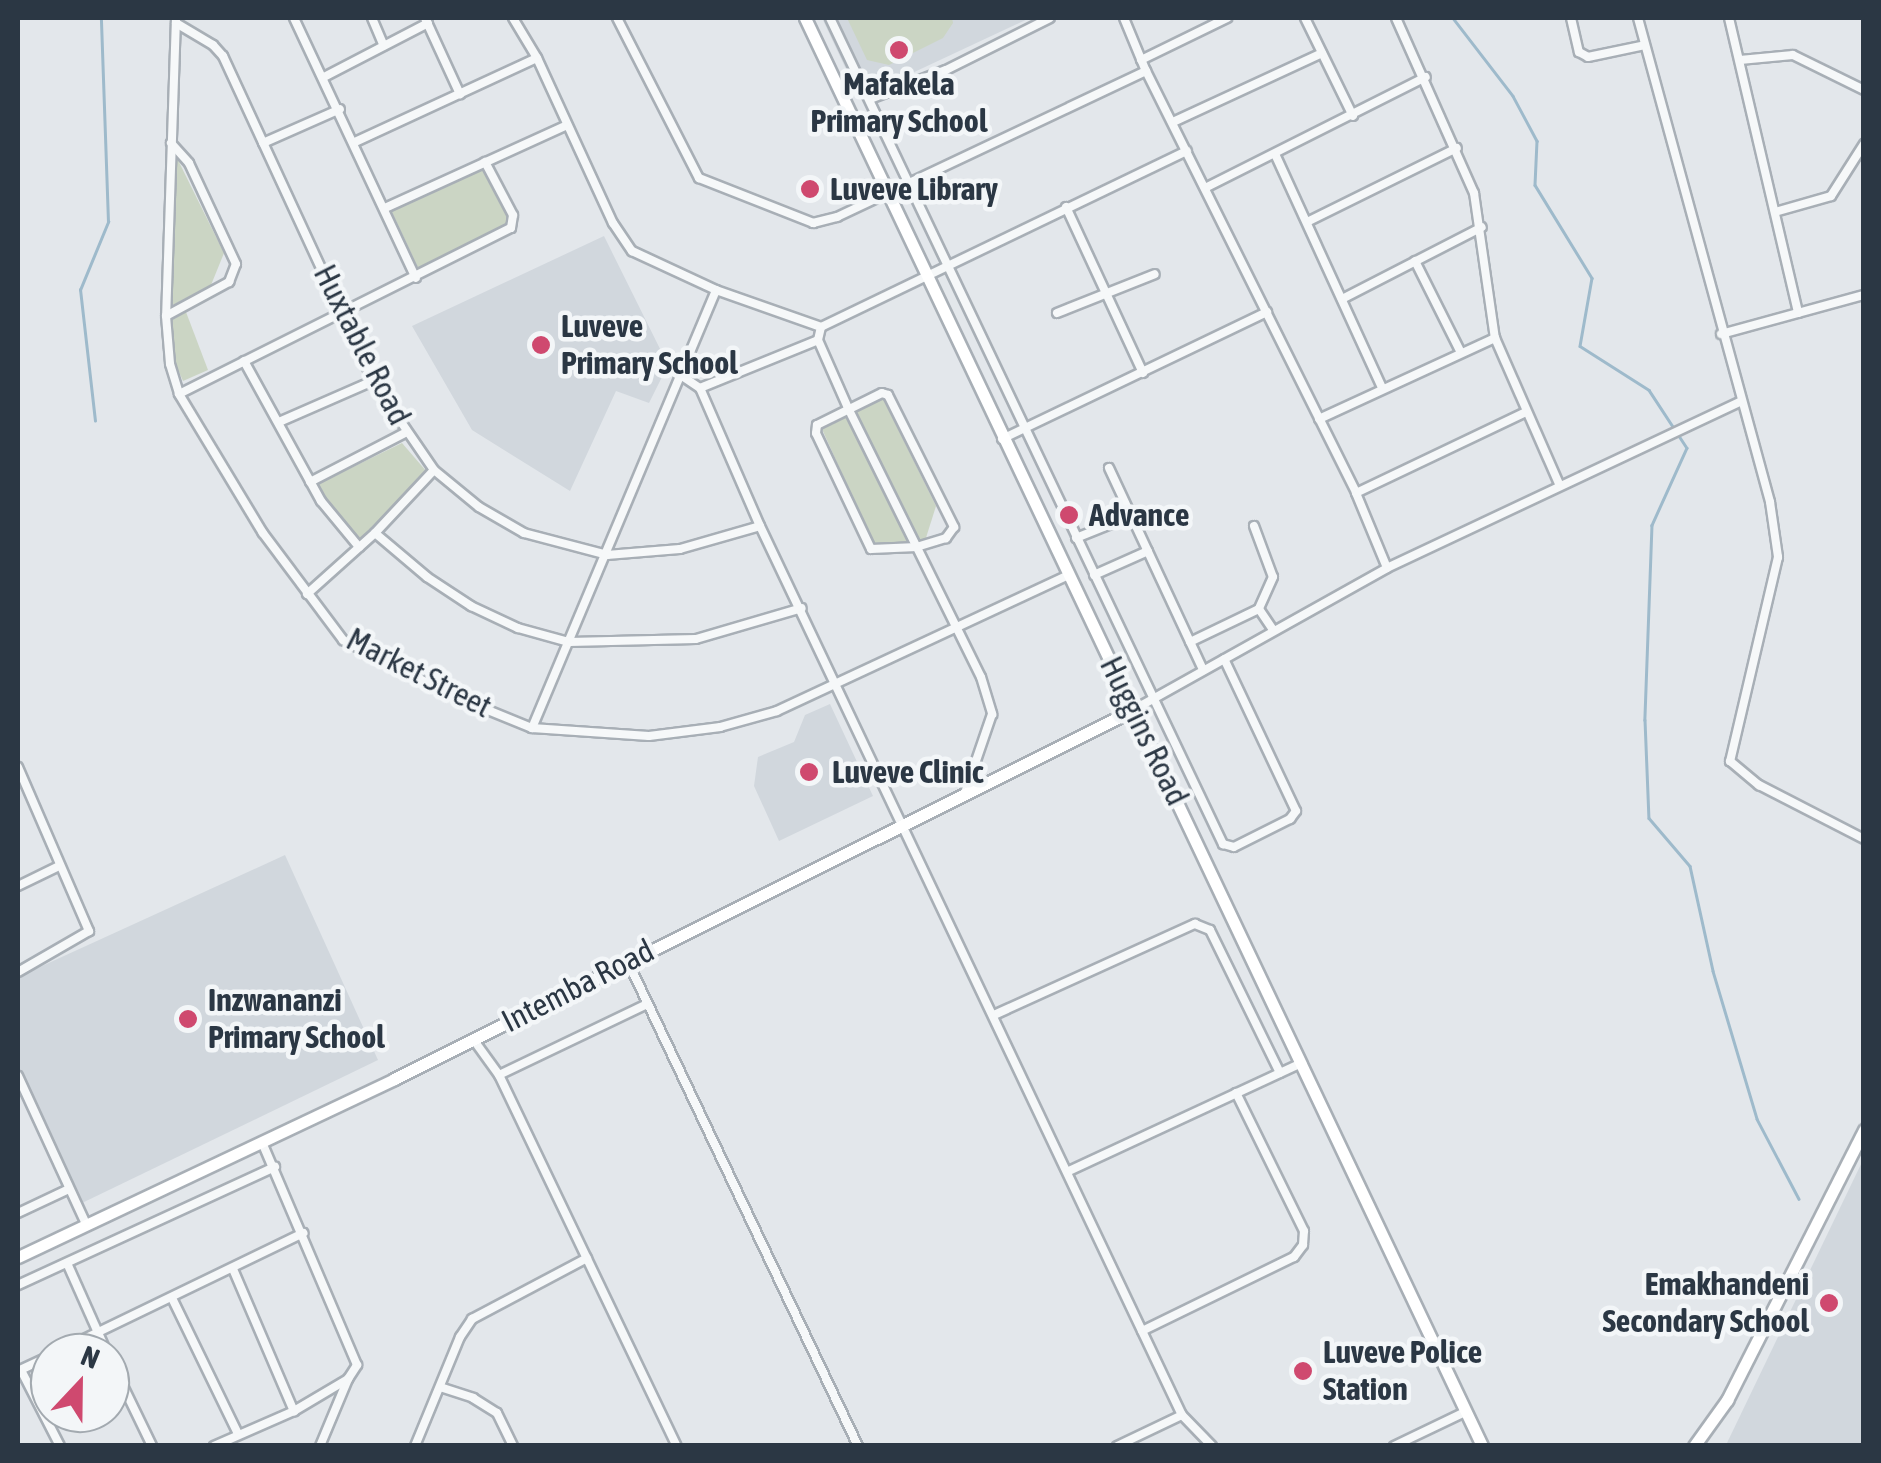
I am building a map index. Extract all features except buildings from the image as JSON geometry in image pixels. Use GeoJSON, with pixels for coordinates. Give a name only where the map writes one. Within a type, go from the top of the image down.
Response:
{"type":"FeatureCollection","features":[{"type":"Feature","properties":{"kind":"street"},"geometry":{"type":"LineString","coordinates":[[294,18],[416,278]]}},
{"type":"Feature","properties":{"kind":"street"},"geometry":{"type":"LineString","coordinates":[[372,18],[384,46]]}},
{"type":"Feature","properties":{"kind":"street"},"geometry":{"type":"LineString","coordinates":[[513,18],[626,244],[658,266],[821,327],[947,263],[1187,151]]}},
{"type":"Feature","properties":{"kind":"street"},"geometry":{"type":"LineString","coordinates":[[617,18],[693,170],[709,186],[813,223],[907,184],[1146,71]]}},
{"type":"Feature","properties":{"kind":"street","name":"Huggins Road"},"geometry":{"type":"LineString","coordinates":[[805,18],[929,272],[1002,439],[1136,710],[1482,1446]]}},
{"type":"Feature","properties":{"kind":"street"},"geometry":{"type":"LineString","coordinates":[[830,18],[1022,429],[1223,844],[1234,847],[1290,819],[1296,811],[1224,659]]}},
{"type":"Feature","properties":{"kind":"street"},"geometry":{"type":"LineString","coordinates":[[870,99],[946,70],[1050,18]]}},
{"type":"Feature","properties":{"kind":"street"},"geometry":{"type":"LineString","coordinates":[[1124,18],[1146,71],[1356,494],[1388,568]]}},
{"type":"Feature","properties":{"kind":"street"},"geometry":{"type":"LineString","coordinates":[[1141,60],[1227,18]]}},
{"type":"Feature","properties":{"kind":"street"},"geometry":{"type":"LineString","coordinates":[[1304,18],[1353,116]]}},
{"type":"Feature","properties":{"kind":"street"},"geometry":{"type":"LineString","coordinates":[[1396,18],[1457,148],[1482,226],[1494,338],[1559,484]]}},
{"type":"Feature","properties":{"kind":"street"},"geometry":{"type":"LineString","coordinates":[[1570,18],[1579,52],[1588,57],[1645,45]]}},
{"type":"Feature","properties":{"kind":"street"},"geometry":{"type":"LineString","coordinates":[[1638,18],[1721,334],[1770,502],[1778,557],[1730,761],[1759,785],[1864,839]]}},
{"type":"Feature","properties":{"kind":"street"},"geometry":{"type":"LineString","coordinates":[[1729,18],[1798,313]]}},
{"type":"Feature","properties":{"kind":"street","name":"Market Street"},"geometry":{"type":"LineString","coordinates":[[176,20],[166,316],[170,364],[179,394],[264,534],[343,640],[451,695],[532,728],[610,736],[682,733],[777,712],[1068,576]]}},
{"type":"Feature","properties":{"kind":"street","name":"Huxtable Road"},"geometry":{"type":"LineString","coordinates":[[176,20],[219,50],[373,381],[434,470],[479,507],[524,533],[607,555],[680,549],[760,526]]}},
{"type":"Feature","properties":{"kind":"street"},"geometry":{"type":"LineString","coordinates":[[324,77],[426,20],[460,94]]}},
{"type":"Feature","properties":{"kind":"street"},"geometry":{"type":"LineString","coordinates":[[1172,122],[1322,53]]}},
{"type":"Feature","properties":{"kind":"street"},"geometry":{"type":"LineString","coordinates":[[1740,60],[1792,55],[1864,90]]}},
{"type":"Feature","properties":{"kind":"street"},"geometry":{"type":"LineString","coordinates":[[355,142],[536,58]]}},
{"type":"Feature","properties":{"kind":"street"},"geometry":{"type":"LineString","coordinates":[[1205,188],[1426,78]]}},
{"type":"Feature","properties":{"kind":"street"},"geometry":{"type":"LineString","coordinates":[[263,143],[340,109]]}},
{"type":"Feature","properties":{"kind":"street"},"geometry":{"type":"LineString","coordinates":[[384,208],[568,125]]}},
{"type":"Feature","properties":{"kind":"street"},"geometry":{"type":"LineString","coordinates":[[166,316],[229,282],[236,264],[189,163],[171,143]]}},
{"type":"Feature","properties":{"kind":"street"},"geometry":{"type":"LineString","coordinates":[[1775,212],[1831,196],[1864,144]]}},
{"type":"Feature","properties":{"kind":"street"},"geometry":{"type":"LineString","coordinates":[[1307,222],[1457,148]]}},
{"type":"Feature","properties":{"kind":"street"},"geometry":{"type":"LineString","coordinates":[[1275,154],[1382,388]]}},
{"type":"Feature","properties":{"kind":"street"},"geometry":{"type":"LineString","coordinates":[[179,394],[510,228],[513,215],[485,162]]}},
{"type":"Feature","properties":{"kind":"street"},"geometry":{"type":"LineString","coordinates":[[1066,208],[1143,372]]}},
{"type":"Feature","properties":{"kind":"street"},"geometry":{"type":"LineString","coordinates":[[1342,299],[1482,226]]}},
{"type":"Feature","properties":{"kind":"street"},"geometry":{"type":"LineString","coordinates":[[1415,261],[1460,350]]}},
{"type":"Feature","properties":{"kind":"street"},"geometry":{"type":"LineString","coordinates":[[1057,314],[1155,274]]}},
{"type":"Feature","properties":{"kind":"street"},"geometry":{"type":"LineString","coordinates":[[532,728],[716,290]]}},
{"type":"Feature","properties":{"kind":"street"},"geometry":{"type":"LineString","coordinates":[[1721,334],[1864,295]]}},
{"type":"Feature","properties":{"kind":"street"},"geometry":{"type":"LineString","coordinates":[[1002,439],[1267,312]]}},
{"type":"Feature","properties":{"kind":"street"},"geometry":{"type":"LineString","coordinates":[[821,327],[818,340],[848,408],[981,678],[992,714],[964,796]]}},
{"type":"Feature","properties":{"kind":"street"},"geometry":{"type":"LineString","coordinates":[[1319,420],[1460,350],[1494,338]]}},
{"type":"Feature","properties":{"kind":"street"},"geometry":{"type":"LineString","coordinates":[[700,388],[818,340]]}},
{"type":"Feature","properties":{"kind":"street"},"geometry":{"type":"LineString","coordinates":[[244,361],[310,482],[359,547]]}},
{"type":"Feature","properties":{"kind":"street"},"geometry":{"type":"LineString","coordinates":[[679,374],[700,388],[760,526],[1199,1446]]}},
{"type":"Feature","properties":{"kind":"street"},"geometry":{"type":"LineString","coordinates":[[279,422],[373,381]]}},
{"type":"Feature","properties":{"kind":"street"},"geometry":{"type":"LineString","coordinates":[[886,393],[954,527],[946,538],[918,548],[876,550],[868,544],[815,428],[848,408],[886,393]]}},
{"type":"Feature","properties":{"kind":"street"},"geometry":{"type":"LineString","coordinates":[[1136,710],[1388,568],[1559,484],[1740,402]]}},
{"type":"Feature","properties":{"kind":"street"},"geometry":{"type":"LineString","coordinates":[[1356,494],[1526,412]]}},
{"type":"Feature","properties":{"kind":"street"},"geometry":{"type":"LineString","coordinates":[[310,482],[406,433]]}},
{"type":"Feature","properties":{"kind":"street"},"geometry":{"type":"LineString","coordinates":[[1108,468],[1203,670]]}},
{"type":"Feature","properties":{"kind":"street"},"geometry":{"type":"LineString","coordinates":[[307,594],[375,533],[434,470]]}},
{"type":"Feature","properties":{"kind":"street"},"geometry":{"type":"LineString","coordinates":[[1076,538],[1131,516]]}},
{"type":"Feature","properties":{"kind":"street"},"geometry":{"type":"LineString","coordinates":[[1190,642],[1259,609],[1273,578],[1254,526]]}},
{"type":"Feature","properties":{"kind":"street"},"geometry":{"type":"LineString","coordinates":[[375,533],[427,577],[471,606],[518,628],[568,642],[696,639],[802,608]]}},
{"type":"Feature","properties":{"kind":"street"},"geometry":{"type":"LineString","coordinates":[[1094,575],[1148,551]]}},
{"type":"Feature","properties":{"kind":"street"},"geometry":{"type":"LineString","coordinates":[[1259,609],[1274,630]]}},
{"type":"Feature","properties":{"kind":"street","name":"Intemba Road"},"geometry":{"type":"LineString","coordinates":[[18,1257],[473,1039],[1136,710]]}},
{"type":"Feature","properties":{"kind":"street"},"geometry":{"type":"LineString","coordinates":[[18,768],[89,932],[18,972]]}},
{"type":"Feature","properties":{"kind":"street"},"geometry":{"type":"LineString","coordinates":[[18,886],[59,866]]}},
{"type":"Feature","properties":{"kind":"street"},"geometry":{"type":"LineString","coordinates":[[994,1014],[1194,924],[1210,930],[1280,1073]]}},
{"type":"Feature","properties":{"kind":"street"},"geometry":{"type":"LineString","coordinates":[[628,961],[858,1446]]}},
{"type":"Feature","properties":{"kind":"street"},"geometry":{"type":"LineString","coordinates":[[499,1075],[646,1004]]}},
{"type":"Feature","properties":{"kind":"street"},"geometry":{"type":"LineString","coordinates":[[473,1039],[499,1075],[677,1446]]}},
{"type":"Feature","properties":{"kind":"street"},"geometry":{"type":"LineString","coordinates":[[1068,1171],[1300,1064]]}},
{"type":"Feature","properties":{"kind":"street"},"geometry":{"type":"LineString","coordinates":[[18,1076],[86,1224]]}},
{"type":"Feature","properties":{"kind":"street"},"geometry":{"type":"LineString","coordinates":[[1142,1331],[1294,1257],[1303,1245],[1304,1231],[1236,1093]]}},
{"type":"Feature","properties":{"kind":"street"},"geometry":{"type":"LineString","coordinates":[[1694,1446],[1728,1400],[1864,1130]]}},
{"type":"Feature","properties":{"kind":"street"},"geometry":{"type":"LineString","coordinates":[[261,1140],[357,1362],[320,1446]]}},
{"type":"Feature","properties":{"kind":"street"},"geometry":{"type":"LineString","coordinates":[[18,1285],[275,1167]]}},
{"type":"Feature","properties":{"kind":"street"},"geometry":{"type":"LineString","coordinates":[[18,1213],[69,1189]]}},
{"type":"Feature","properties":{"kind":"street"},"geometry":{"type":"LineString","coordinates":[[67,1263],[97,1332],[302,1233]]}},
{"type":"Feature","properties":{"kind":"street"},"geometry":{"type":"LineString","coordinates":[[415,1446],[472,1319],[588,1258]]}},
{"type":"Feature","properties":{"kind":"street"},"geometry":{"type":"LineString","coordinates":[[233,1269],[294,1411]]}},
{"type":"Feature","properties":{"kind":"street"},"geometry":{"type":"LineString","coordinates":[[172,1298],[238,1434]]}},
{"type":"Feature","properties":{"kind":"street"},"geometry":{"type":"LineString","coordinates":[[19,1371],[60,1446]]}},
{"type":"Feature","properties":{"kind":"street"},"geometry":{"type":"LineString","coordinates":[[214,1446],[294,1411],[348,1379]]}},
{"type":"Feature","properties":{"kind":"street"},"geometry":{"type":"LineString","coordinates":[[440,1386],[473,1398],[497,1413],[513,1446]]}},
{"type":"Feature","properties":{"kind":"street"},"geometry":{"type":"LineString","coordinates":[[130,1401],[152,1446]]}},
{"type":"Feature","properties":{"kind":"street"},"geometry":{"type":"LineString","coordinates":[[1394,1446],[1465,1412]]}},
{"type":"Feature","properties":{"kind":"street"},"geometry":{"type":"LineString","coordinates":[[1117,1446],[1182,1415]]}},
{"type":"Feature","properties":{"kind":"street"},"geometry":{"type":"LineString","coordinates":[[1194,1432],[1212,1446]]}},
{"type":"Feature","properties":{"kind":"shaded area","name":"Mafakela Primary School"},"geometry":{"type":"Polygon","coordinates":[[[822,18],[1030,18],[893,82],[853,84],[822,18]]]}},
{"type":"Feature","properties":{"kind":"shaded area","name":"Luveve Primary School"},"geometry":{"type":"Polygon","coordinates":[[[604,236],[668,365],[649,403],[616,391],[570,491],[472,430],[412,326],[604,236]]]}},
{"type":"Feature","properties":{"kind":"shaded area","name":"Luveve Clinic"},"geometry":{"type":"Polygon","coordinates":[[[830,704],[873,796],[779,841],[754,786],[758,757],[794,742],[805,715],[830,704]]]}},
{"type":"Feature","properties":{"kind":"shaded area","name":"Inzwananzi Primary School"},"geometry":{"type":"Polygon","coordinates":[[[285,855],[378,1060],[82,1203],[18,1066],[18,977],[285,855]]]}},
{"type":"Feature","properties":{"kind":"shaded area","name":"Emakhandeni Secondary School"},"geometry":{"type":"Polygon","coordinates":[[[1863,1160],[1863,1445],[1726,1445],[1863,1160]]]}},
{"type":"Feature","properties":{"kind":"green space"},"geometry":{"type":"Polygon","coordinates":[[[847,18],[952,18],[953,23],[943,38],[889,65],[867,60],[847,18]]]}},
{"type":"Feature","properties":{"kind":"green space"},"geometry":{"type":"Polygon","coordinates":[[[174,152],[224,253],[211,285],[171,306],[174,152]]]}},
{"type":"Feature","properties":{"kind":"green space"},"geometry":{"type":"Polygon","coordinates":[[[482,167],[510,216],[507,227],[419,270],[391,210],[482,167]]]}},
{"type":"Feature","properties":{"kind":"green space"},"geometry":{"type":"Polygon","coordinates":[[[186,312],[208,370],[183,381],[175,363],[172,320],[186,312]]]}},
{"type":"Feature","properties":{"kind":"green space"},"geometry":{"type":"Polygon","coordinates":[[[883,398],[936,506],[925,541],[873,543],[822,429],[883,398]]]}},
{"type":"Feature","properties":{"kind":"green space"},"geometry":{"type":"Polygon","coordinates":[[[402,443],[427,472],[359,541],[316,485],[402,443]]]}},
{"type":"Feature","properties":{"kind":"waterway"},"geometry":{"type":"LineString","coordinates":[[95,421],[80,290],[108,222],[101,18]]}},
{"type":"Feature","properties":{"kind":"waterway"},"geometry":{"type":"LineString","coordinates":[[1453,18],[1513,96],[1537,141],[1535,185],[1592,278],[1580,346],[1649,390],[1687,448],[1652,525],[1645,720],[1649,818],[1690,866],[1713,971],[1757,1119],[1799,1199]]}},
{"type":"Feature","properties":{"kind":"place","name":"Mafakela Primary School"},"geometry":{"type":"Point","coordinates":[899,50]}},
{"type":"Feature","properties":{"kind":"place","name":"Luveve Library"},"geometry":{"type":"Point","coordinates":[810,189]}},
{"type":"Feature","properties":{"kind":"place","name":"Luveve Primary School"},"geometry":{"type":"Point","coordinates":[541,345]}},
{"type":"Feature","properties":{"kind":"place","name":"Advance"},"geometry":{"type":"Point","coordinates":[1069,515]}},
{"type":"Feature","properties":{"kind":"place","name":"Luveve Clinic"},"geometry":{"type":"Point","coordinates":[809,772]}},
{"type":"Feature","properties":{"kind":"place","name":"Inzwananzi Primary School"},"geometry":{"type":"Point","coordinates":[188,1019]}},
{"type":"Feature","properties":{"kind":"place","name":"Emakhandeni Secondary School"},"geometry":{"type":"Point","coordinates":[1829,1303]}},
{"type":"Feature","properties":{"kind":"place","name":"Luveve Police Station"},"geometry":{"type":"Point","coordinates":[1303,1371]}}]}
